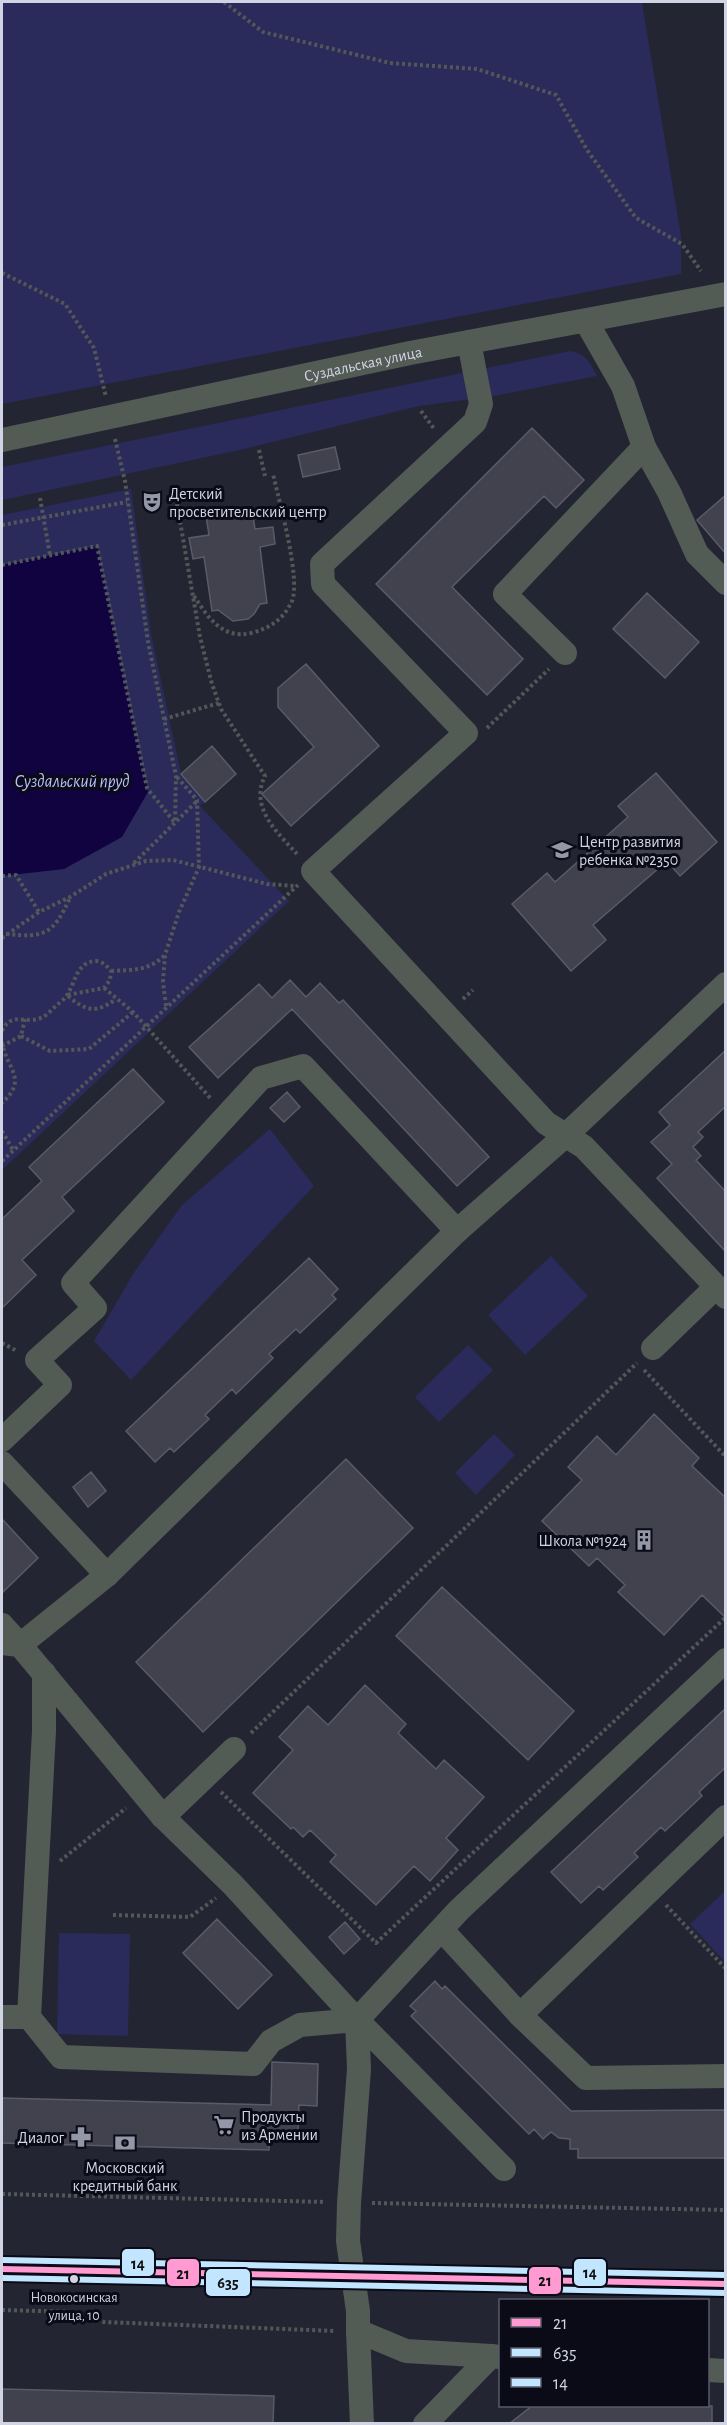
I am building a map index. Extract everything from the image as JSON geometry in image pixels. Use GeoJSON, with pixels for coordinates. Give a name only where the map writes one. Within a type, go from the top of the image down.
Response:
{"type":"FeatureCollection","features":[{"type":"Feature","properties":{"kind":"street","name":"Суздальская улица"},"geometry":{"type":"LineString","coordinates":[[2,441],[410,352],[726,294]]}},
{"type":"Feature","properties":{"kind":"street"},"geometry":{"type":"LineString","coordinates":[[586,321],[623,386],[644,447],[669,492],[697,554],[726,583]]}},
{"type":"Feature","properties":{"kind":"street"},"geometry":{"type":"LineString","coordinates":[[470,342],[481,404],[475,422],[322,564],[323,584],[466,733],[305,879],[546,1123],[584,1147],[721,1292],[645,1355]]}},
{"type":"Feature","properties":{"kind":"street"},"geometry":{"type":"LineString","coordinates":[[565,654],[505,594],[644,447]]}},
{"type":"Feature","properties":{"kind":"street"},"geometry":{"type":"LineString","coordinates":[[11,1644],[107,1575],[457,1231],[566,1136],[726,984]]}},
{"type":"Feature","properties":{"kind":"street"},"geometry":{"type":"LineString","coordinates":[[2,1440],[60,1385],[37,1360],[95,1308],[73,1283],[261,1078],[303,1066],[457,1231]]}},
{"type":"Feature","properties":{"kind":"street"},"geometry":{"type":"LineString","coordinates":[[2,1463],[107,1575]]}},
{"type":"Feature","properties":{"kind":"street"},"geometry":{"type":"LineString","coordinates":[[2,1625],[11,1644],[85,1710],[143,1794],[163,1817],[233,1885],[357,2020],[504,2169]]}},
{"type":"Feature","properties":{"kind":"street"},"geometry":{"type":"LineString","coordinates":[[44,1673],[44,1731],[29,2017],[61,2057],[253,2064],[272,2041],[300,2025],[357,2020],[459,1910],[726,1660]]}},
{"type":"Feature","properties":{"kind":"street"},"geometry":{"type":"LineString","coordinates":[[163,1817],[234,1749]]}},
{"type":"Feature","properties":{"kind":"street"},"geometry":{"type":"LineString","coordinates":[[520,2015],[726,1817]]}},
{"type":"Feature","properties":{"kind":"street"},"geometry":{"type":"LineString","coordinates":[[442,1930],[520,2015],[586,2078],[726,2076]]}},
{"type":"Feature","properties":{"kind":"street"},"geometry":{"type":"LineString","coordinates":[[2,2017],[29,2017]]}},
{"type":"Feature","properties":{"kind":"street"},"geometry":{"type":"LineString","coordinates":[[357,2020],[359,2069],[348,2203],[348,2241],[358,2311],[362,2424]]}},
{"type":"Feature","properties":{"kind":"street"},"geometry":{"type":"LineString","coordinates":[[2,2269],[726,2284]]}},
{"type":"Feature","properties":{"kind":"street"},"geometry":{"type":"LineString","coordinates":[[358,2331],[406,2351],[496,2357]]}},
{"type":"Feature","properties":{"kind":"street"},"geometry":{"type":"LineString","coordinates":[[425,2424],[496,2357]]}},
{"type":"Feature","properties":{"kind":"street"},"geometry":{"type":"LineString","coordinates":[[709,2370],[726,2372]]}},
{"type":"Feature","properties":{"kind":"path"},"geometry":{"type":"LineString","coordinates":[[224,2],[263,32],[390,63],[477,69],[556,95],[587,150],[636,218],[682,244],[701,271]]}},
{"type":"Feature","properties":{"kind":"path"},"geometry":{"type":"LineString","coordinates":[[2,273],[65,304],[94,348],[104,388]]}},
{"type":"Feature","properties":{"kind":"path"},"geometry":{"type":"LineString","coordinates":[[259,450],[265,476]]}},
{"type":"Feature","properties":{"kind":"path"},"geometry":{"type":"LineString","coordinates":[[192,593],[212,622],[229,632],[245,634],[268,628],[282,618],[293,599],[294,578],[273,474]]}},
{"type":"Feature","properties":{"kind":"path"},"geometry":{"type":"LineString","coordinates":[[125,481],[148,642],[176,776],[175,823]]}},
{"type":"Feature","properties":{"kind":"path"},"geometry":{"type":"LineString","coordinates":[[40,498],[50,555]]}},
{"type":"Feature","properties":{"kind":"path"},"geometry":{"type":"LineString","coordinates":[[176,498],[200,637],[219,703],[265,776],[260,786],[262,805],[268,824],[294,850]]}},
{"type":"Feature","properties":{"kind":"path"},"geometry":{"type":"LineString","coordinates":[[2,525],[127,502]]}},
{"type":"Feature","properties":{"kind":"path"},"geometry":{"type":"LineString","coordinates":[[2,565],[97,546],[147,788],[175,823]]}},
{"type":"Feature","properties":{"kind":"path"},"geometry":{"type":"LineString","coordinates":[[164,719],[219,703]]}},
{"type":"Feature","properties":{"kind":"path"},"geometry":{"type":"LineString","coordinates":[[166,1007],[163,982],[165,955],[179,912],[199,867],[197,800],[176,776]]}},
{"type":"Feature","properties":{"kind":"path"},"geometry":{"type":"LineString","coordinates":[[132,865],[197,800]]}},
{"type":"Feature","properties":{"kind":"path"},"geometry":{"type":"LineString","coordinates":[[2,938],[39,912],[70,897],[106,874],[146,861],[173,860],[267,884],[305,879]]}},
{"type":"Feature","properties":{"kind":"path"},"geometry":{"type":"LineString","coordinates":[[2,876],[16,875],[39,912]]}},
{"type":"Feature","properties":{"kind":"path"},"geometry":{"type":"LineString","coordinates":[[2,1161],[305,879]]}},
{"type":"Feature","properties":{"kind":"path"},"geometry":{"type":"LineString","coordinates":[[6,933],[26,936],[46,932],[59,921],[70,897]]}},
{"type":"Feature","properties":{"kind":"path"},"geometry":{"type":"LineString","coordinates":[[111,971],[150,967],[165,955]]}},
{"type":"Feature","properties":{"kind":"path"},"geometry":{"type":"LineString","coordinates":[[2,1031],[3,1024],[15,1018],[40,1018],[48,1014],[67,995],[81,966],[98,961],[111,971],[110,980],[104,988],[67,995]]}},
{"type":"Feature","properties":{"kind":"path"},"geometry":{"type":"LineString","coordinates":[[104,988],[133,1012],[227,1116]]}},
{"type":"Feature","properties":{"kind":"path"},"geometry":{"type":"LineString","coordinates":[[67,995],[80,1005],[91,1009],[104,1008],[116,999]]}},
{"type":"Feature","properties":{"kind":"path"},"geometry":{"type":"LineString","coordinates":[[21,1036],[50,1052],[89,1049],[133,1012]]}},
{"type":"Feature","properties":{"kind":"path"},"geometry":{"type":"LineString","coordinates":[[21,1036],[25,1019]]}},
{"type":"Feature","properties":{"kind":"path"},"geometry":{"type":"LineString","coordinates":[[2,1103],[16,1084],[14,1071],[2,1044],[21,1036]]}},
{"type":"Feature","properties":{"kind":"path"},"geometry":{"type":"LineString","coordinates":[[2,1131],[13,1150]]}},
{"type":"Feature","properties":{"kind":"path"},"geometry":{"type":"LineString","coordinates":[[234,1749],[645,1355],[726,1457]]}},
{"type":"Feature","properties":{"kind":"path"},"geometry":{"type":"LineString","coordinates":[[205,1777],[376,1942],[726,1617]]}},
{"type":"Feature","properties":{"kind":"path"},"geometry":{"type":"LineString","coordinates":[[36,1880],[143,1794]]}},
{"type":"Feature","properties":{"kind":"path"},"geometry":{"type":"LineString","coordinates":[[113,1915],[190,1917],[233,1885]]}},
{"type":"Feature","properties":{"kind":"path"},"geometry":{"type":"LineString","coordinates":[[651,1889],[726,1969]]}},
{"type":"Feature","properties":{"kind":"path"},"geometry":{"type":"LineString","coordinates":[[2,2310],[74,2312],[104,2322],[358,2331]]}},
{"type":"Feature","properties":{"kind":"shaded area"},"geometry":{"type":"Polygon","coordinates":[[[2,2],[647,2],[642,3],[681,236],[681,274],[2,404],[2,2]]]}},
{"type":"Feature","properties":{"kind":"shaded area"},"geometry":{"type":"Polygon","coordinates":[[[570,351],[587,359],[597,376],[494,396],[419,406],[240,450],[2,500],[2,467],[570,351]]]}},
{"type":"Feature","properties":{"kind":"shaded area"},"geometry":{"type":"Polygon","coordinates":[[[131,489],[151,634],[181,774],[205,802],[200,806],[289,901],[2,1170],[2,515],[131,489]]]}},
{"type":"Feature","properties":{"kind":"shaded area"},"geometry":{"type":"Polygon","coordinates":[[[270,1129],[314,1186],[131,1380],[94,1341],[135,1271],[182,1205],[270,1129]]]}},
{"type":"Feature","properties":{"kind":"shaded area"},"geometry":{"type":"Polygon","coordinates":[[[551,1256],[588,1296],[525,1355],[488,1315],[551,1256]]]}},
{"type":"Feature","properties":{"kind":"shaded area"},"geometry":{"type":"Polygon","coordinates":[[[468,1345],[493,1370],[439,1422],[415,1397],[468,1345]]]}},
{"type":"Feature","properties":{"kind":"shaded area"},"geometry":{"type":"Polygon","coordinates":[[[494,1434],[515,1455],[476,1495],[455,1473],[494,1434]]]}},
{"type":"Feature","properties":{"kind":"shaded area"},"geometry":{"type":"Polygon","coordinates":[[[725,1891],[725,1962],[690,1924],[725,1891]]]}},
{"type":"Feature","properties":{"kind":"shaded area"},"geometry":{"type":"Polygon","coordinates":[[[59,1933],[130,1934],[128,2036],[57,2034],[59,1933]]]}},
{"type":"Feature","properties":{"kind":"water","name":"Суздальский пруд"},"geometry":{"type":"Polygon","coordinates":[[[97,546],[148,792],[122,837],[64,869],[2,876],[2,565],[97,546]]]}},
{"type":"Feature","properties":{"kind":"building"},"geometry":{"type":"Polygon","coordinates":[[[532,428],[584,480],[556,508],[544,496],[452,587],[523,659],[487,695],[376,584],[532,428]]]}},
{"type":"Feature","properties":{"kind":"building"},"geometry":{"type":"Polygon","coordinates":[[[335,447],[340,469],[303,477],[298,455],[335,447]]]}},
{"type":"Feature","properties":{"kind":"building"},"geometry":{"type":"Polygon","coordinates":[[[726,495],[726,554],[697,520],[726,495]]]}},
{"type":"Feature","properties":{"kind":"building"},"geometry":{"type":"Polygon","coordinates":[[[252,509],[255,529],[273,527],[275,544],[260,547],[267,603],[260,604],[248,619],[233,621],[218,610],[212,611],[204,557],[193,559],[189,538],[209,535],[206,516],[252,509]]]}},
{"type":"Feature","properties":{"kind":"building"},"geometry":{"type":"Polygon","coordinates":[[[647,593],[699,642],[665,678],[613,629],[647,593]]]}},
{"type":"Feature","properties":{"kind":"building"},"geometry":{"type":"Polygon","coordinates":[[[306,664],[379,746],[291,826],[262,794],[314,747],[278,707],[278,688],[306,664]]]}},
{"type":"Feature","properties":{"kind":"building"},"geometry":{"type":"Polygon","coordinates":[[[212,746],[236,774],[205,802],[181,774],[212,746]]]}},
{"type":"Feature","properties":{"kind":"building"},"geometry":{"type":"Polygon","coordinates":[[[656,773],[717,842],[680,876],[667,861],[593,925],[606,940],[571,971],[512,904],[547,873],[555,882],[628,817],[618,806],[656,773]]]}},
{"type":"Feature","properties":{"kind":"building"},"geometry":{"type":"Polygon","coordinates":[[[290,980],[306,997],[320,983],[339,1003],[343,1000],[489,1157],[457,1186],[292,1009],[218,1078],[189,1047],[259,984],[272,998],[290,980]]]}},
{"type":"Feature","properties":{"kind":"building"},"geometry":{"type":"Polygon","coordinates":[[[726,1050],[726,1106],[698,1132],[703,1137],[693,1147],[701,1156],[696,1160],[726,1192],[726,1252],[657,1178],[672,1164],[651,1142],[670,1125],[659,1112],[726,1050]]]}},
{"type":"Feature","properties":{"kind":"building"},"geometry":{"type":"Polygon","coordinates":[[[133,1069],[164,1102],[62,1197],[74,1211],[22,1260],[36,1275],[2,1308],[2,1219],[42,1181],[29,1167],[133,1069]]]}},
{"type":"Feature","properties":{"kind":"building"},"geometry":{"type":"Polygon","coordinates":[[[287,1092],[300,1107],[284,1122],[270,1108],[287,1092]]]}},
{"type":"Feature","properties":{"kind":"building"},"geometry":{"type":"Polygon","coordinates":[[[309,1258],[338,1289],[332,1295],[336,1299],[300,1333],[296,1329],[269,1354],[273,1358],[236,1394],[232,1389],[205,1415],[209,1419],[174,1452],[170,1448],[155,1462],[126,1431],[309,1258]]]}},
{"type":"Feature","properties":{"kind":"building","name":"Школа №1924"},"geometry":{"type":"Polygon","coordinates":[[[654,1414],[699,1458],[692,1466],[726,1498],[726,1618],[702,1595],[664,1635],[618,1592],[625,1585],[597,1558],[589,1566],[542,1521],[582,1480],[568,1467],[597,1436],[616,1455],[654,1414]]]}},
{"type":"Feature","properties":{"kind":"building"},"geometry":{"type":"Polygon","coordinates":[[[346,1459],[413,1528],[203,1732],[136,1662],[346,1459]]]}},
{"type":"Feature","properties":{"kind":"building"},"geometry":{"type":"Polygon","coordinates":[[[91,1472],[106,1491],[88,1507],[73,1487],[91,1472]]]}},
{"type":"Feature","properties":{"kind":"building"},"geometry":{"type":"Polygon","coordinates":[[[2,1519],[38,1558],[2,1593],[2,1519]]]}},
{"type":"Feature","properties":{"kind":"building"},"geometry":{"type":"Polygon","coordinates":[[[442,1587],[574,1711],[528,1760],[396,1636],[442,1587]]]}},
{"type":"Feature","properties":{"kind":"building"},"geometry":{"type":"Polygon","coordinates":[[[365,1685],[406,1724],[398,1733],[436,1769],[444,1760],[484,1797],[446,1838],[458,1850],[430,1881],[414,1866],[376,1905],[330,1862],[336,1855],[310,1830],[303,1837],[293,1827],[291,1829],[253,1793],[293,1750],[279,1737],[308,1706],[328,1725],[365,1685]]]}},
{"type":"Feature","properties":{"kind":"building"},"geometry":{"type":"Polygon","coordinates":[[[726,1708],[726,1767],[699,1792],[702,1796],[665,1831],[661,1827],[634,1853],[638,1857],[603,1890],[599,1886],[581,1903],[551,1872],[726,1708]]]}},
{"type":"Feature","properties":{"kind":"building"},"geometry":{"type":"Polygon","coordinates":[[[217,1919],[272,1975],[238,2009],[183,1953],[217,1919]]]}},
{"type":"Feature","properties":{"kind":"building"},"geometry":{"type":"Polygon","coordinates":[[[345,1922],[360,1939],[344,1954],[329,1937],[345,1922]]]}},
{"type":"Feature","properties":{"kind":"building"},"geometry":{"type":"Polygon","coordinates":[[[435,1981],[442,1989],[445,1986],[571,2111],[726,2110],[726,2158],[578,2158],[578,2149],[570,2149],[570,2139],[559,2138],[551,2132],[543,2139],[534,2129],[529,2134],[411,2016],[416,2011],[410,2006],[435,1981]]]}},
{"type":"Feature","properties":{"kind":"building"},"geometry":{"type":"Polygon","coordinates":[[[272,2062],[318,2064],[317,2106],[299,2105],[298,2130],[270,2130],[269,2150],[2,2143],[2,2098],[271,2105],[272,2062]]]}},
{"type":"Feature","properties":{"kind":"building"},"geometry":{"type":"Polygon","coordinates":[[[2,2389],[274,2396],[273,2424],[2,2424],[2,2389]]]}},
{"type":"Feature","properties":{"kind":"building"},"geometry":{"type":"Polygon","coordinates":[[[712,2406],[712,2424],[509,2424],[531,2407],[712,2406]]]}},
{"type":"Feature","properties":{"kind":"transit line","name":"14"},"geometry":{"type":"LineString","coordinates":[[2,2260],[726,2275]]}},
{"type":"Feature","properties":{"kind":"transit line","name":"21"},"geometry":{"type":"LineString","coordinates":[[2,2269],[726,2284]]}},
{"type":"Feature","properties":{"kind":"transit line","name":"635"},"geometry":{"type":"LineString","coordinates":[[2,2278],[726,2293]]}},
{"type":"Feature","properties":{"kind":"place","name":"Детский просветительский центр"},"geometry":{"type":"Point","coordinates":[152,502]}},
{"type":"Feature","properties":{"kind":"place","name":"Центр развития ребенка №2350"},"geometry":{"type":"Point","coordinates":[562,850]}},
{"type":"Feature","properties":{"kind":"place","name":"Школа №1924"},"geometry":{"type":"Point","coordinates":[644,1540]}},
{"type":"Feature","properties":{"kind":"place","name":"Продукты из Армении"},"geometry":{"type":"Point","coordinates":[224,2125]}},
{"type":"Feature","properties":{"kind":"place","name":"Диалог"},"geometry":{"type":"Point","coordinates":[81,2137]}},
{"type":"Feature","properties":{"kind":"place","name":"Московский кредитный банк"},"geometry":{"type":"Point","coordinates":[125,2143]}},
{"type":"Feature","properties":{"kind":"place","name":"Новокосинская улица, 10"},"geometry":{"type":"Point","coordinates":[74,2279]}}]}
